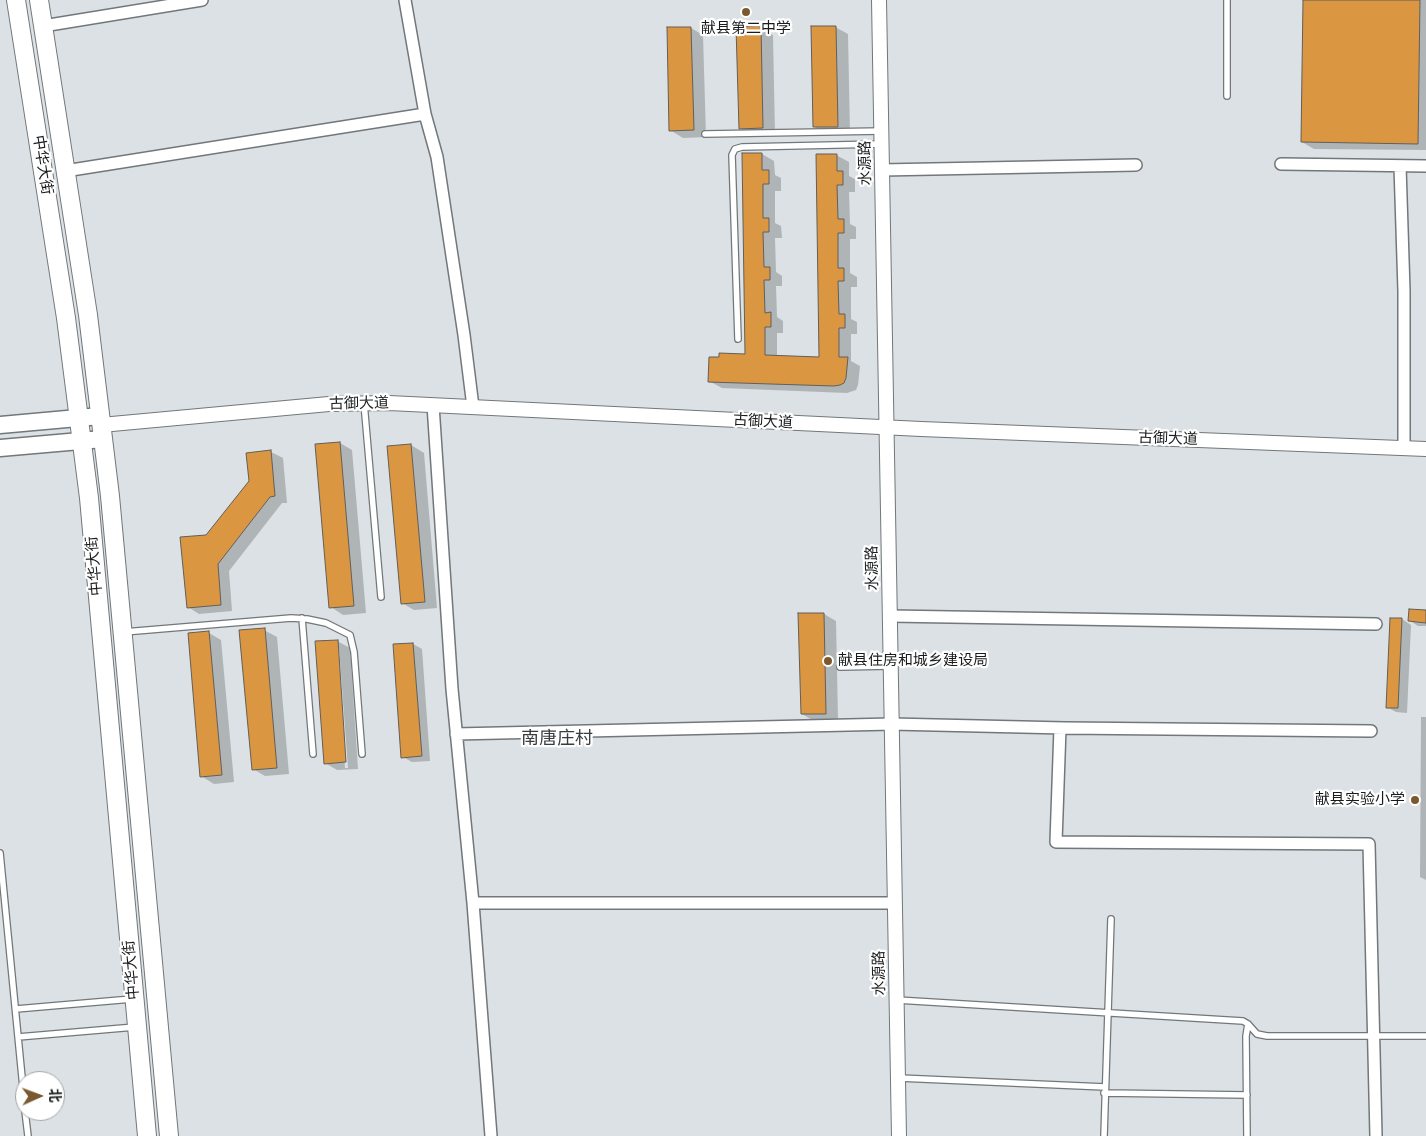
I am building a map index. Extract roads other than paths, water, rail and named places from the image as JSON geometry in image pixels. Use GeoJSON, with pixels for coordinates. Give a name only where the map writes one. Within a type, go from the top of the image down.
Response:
{"type":"FeatureCollection","features":[{"type":"Feature","properties":{"kind":"main road","name":"中华大街"},"geometry":{"type":"LineString","coordinates":[[16,0],[66,318],[90,518],[147,1136]]}},
{"type":"Feature","properties":{"kind":"main road","name":"中华大街"},"geometry":{"type":"LineString","coordinates":[[39,0],[88,315],[110,496],[169,1136]]}},
{"type":"Feature","properties":{"kind":"main road","name":"古御大道"},"geometry":{"type":"LineString","coordinates":[[0,426],[78,418],[102,427]]}},
{"type":"Feature","properties":{"kind":"main road","name":"古御大道"},"geometry":{"type":"LineString","coordinates":[[0,448],[81,441],[102,427]]}},
{"type":"Feature","properties":{"kind":"street"},"geometry":{"type":"LineString","coordinates":[[43,26],[202,0]]}},
{"type":"Feature","properties":{"kind":"street"},"geometry":{"type":"LineString","coordinates":[[406,0],[425,114],[437,156],[473,407]]}},
{"type":"Feature","properties":{"kind":"street","name":"水源路"},"geometry":{"type":"LineString","coordinates":[[880,0],[899,1136]]}},
{"type":"Feature","properties":{"kind":"street"},"geometry":{"type":"LineString","coordinates":[[65,171],[425,114]]}},
{"type":"Feature","properties":{"kind":"street"},"geometry":{"type":"LineString","coordinates":[[1281,164],[1426,166]]}},
{"type":"Feature","properties":{"kind":"street"},"geometry":{"type":"LineString","coordinates":[[882,170],[1136,166]]}},
{"type":"Feature","properties":{"kind":"street"},"geometry":{"type":"LineString","coordinates":[[1400,166],[1404,292],[1404,448]]}},
{"type":"Feature","properties":{"kind":"street","name":"古御大道"},"geometry":{"type":"LineString","coordinates":[[102,427],[291,407],[364,403],[887,428],[1426,449]]}},
{"type":"Feature","properties":{"kind":"street"},"geometry":{"type":"LineString","coordinates":[[433,405],[452,689],[473,903],[491,1136]]}},
{"type":"Feature","properties":{"kind":"street"},"geometry":{"type":"LineString","coordinates":[[890,616],[1376,624]]}},
{"type":"Feature","properties":{"kind":"street"},"geometry":{"type":"LineString","coordinates":[[456,734],[892,724],[1060,728],[1371,731]]}},
{"type":"Feature","properties":{"kind":"street"},"geometry":{"type":"LineString","coordinates":[[1060,728],[1056,842],[1369,844],[1376,1136]]}},
{"type":"Feature","properties":{"kind":"street"},"geometry":{"type":"LineString","coordinates":[[473,903],[895,903]]}},
{"type":"Feature","properties":{"kind":"lane"},"geometry":{"type":"LineString","coordinates":[[1226,0],[1227,96]]}},
{"type":"Feature","properties":{"kind":"lane"},"geometry":{"type":"LineString","coordinates":[[705,134],[882,138]]}},
{"type":"Feature","properties":{"kind":"lane"},"geometry":{"type":"LineString","coordinates":[[738,339],[732,155],[735,149],[882,138]]}},
{"type":"Feature","properties":{"kind":"lane"},"geometry":{"type":"LineString","coordinates":[[364,403],[381,597]]}},
{"type":"Feature","properties":{"kind":"lane"},"geometry":{"type":"LineString","coordinates":[[302,618],[313,754]]}},
{"type":"Feature","properties":{"kind":"lane"},"geometry":{"type":"LineString","coordinates":[[123,632],[302,618],[326,624],[350,635],[354,652],[362,754]]}},
{"type":"Feature","properties":{"kind":"lane"},"geometry":{"type":"LineString","coordinates":[[840,667],[891,666]]}},
{"type":"Feature","properties":{"kind":"lane"},"geometry":{"type":"LineString","coordinates":[[0,853],[21,1071]]}},
{"type":"Feature","properties":{"kind":"lane"},"geometry":{"type":"LineString","coordinates":[[1104,1136],[1111,920]]}},
{"type":"Feature","properties":{"kind":"lane"},"geometry":{"type":"LineString","coordinates":[[16,1009],[134,998]]}},
{"type":"Feature","properties":{"kind":"lane"},"geometry":{"type":"LineString","coordinates":[[897,1000],[1243,1021],[1257,1034],[1267,1036],[1426,1036]]}},
{"type":"Feature","properties":{"kind":"lane"},"geometry":{"type":"LineString","coordinates":[[1247,1136],[1246,1036],[1248,1024]]}},
{"type":"Feature","properties":{"kind":"lane"},"geometry":{"type":"LineString","coordinates":[[18,1037],[137,1026]]}},
{"type":"Feature","properties":{"kind":"lane"},"geometry":{"type":"LineString","coordinates":[[898,1078],[1247,1096]]}},
{"type":"Feature","properties":{"kind":"lane"},"geometry":{"type":"LineString","coordinates":[[26,1121],[28,1136]]}},
{"type":"Feature","properties":{"kind":"place","name":"献县第二中学"},"geometry":{"type":"Point","coordinates":[746,12]}},
{"type":"Feature","properties":{"kind":"place","name":"献县住房和城乡建设局"},"geometry":{"type":"Point","coordinates":[828,661]}},
{"type":"Feature","properties":{"kind":"place","name":"献县实验小学"},"geometry":{"type":"Point","coordinates":[1415,800]}},
{"type":"Feature","properties":{"kind":"district","name":"南唐庄村"},"geometry":{"type":"Point","coordinates":[557,739]}}]}
